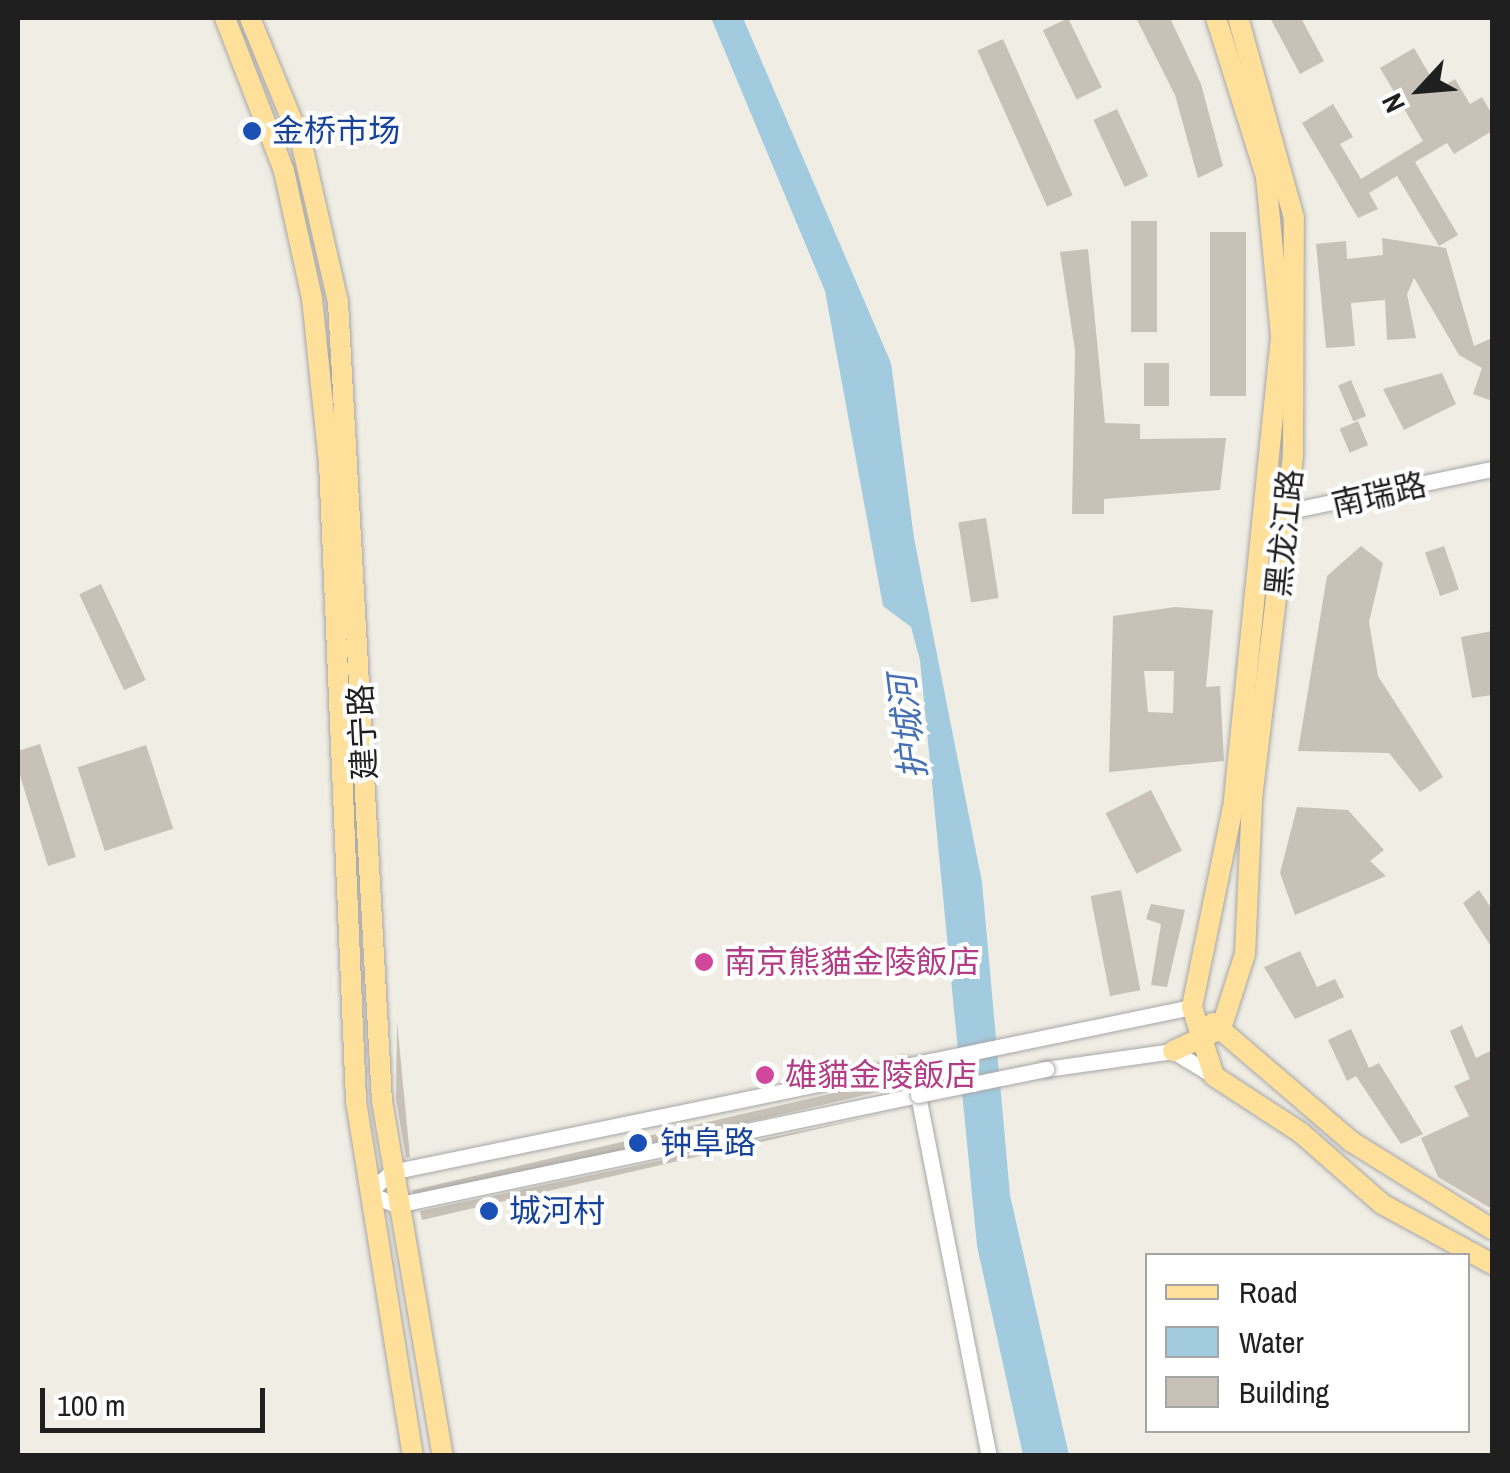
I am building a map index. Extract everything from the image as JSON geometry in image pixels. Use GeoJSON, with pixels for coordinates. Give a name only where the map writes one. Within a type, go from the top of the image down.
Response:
{"type":"FeatureCollection","features":[{"type":"Feature","properties":{"kind":"main road","name":"建宁路"},"geometry":{"type":"LineString","coordinates":[[224,18],[284,171],[312,298],[329,462],[346,960],[368,1193],[413,1456]]}},
{"type":"Feature","properties":{"kind":"main road","name":"建宁路"},"geometry":{"type":"LineString","coordinates":[[250,18],[302,145],[338,302],[391,1172],[443,1456]]}},
{"type":"Feature","properties":{"kind":"main road","name":"黑龙江路"},"geometry":{"type":"LineString","coordinates":[[1192,1007],[1234,802],[1281,336],[1275,226],[1216,18]]}},
{"type":"Feature","properties":{"kind":"main road","name":"黑龙江路"},"geometry":{"type":"LineString","coordinates":[[1212,1035],[1245,954],[1252,799],[1288,516],[1299,328],[1294,218],[1238,18]]}},
{"type":"Feature","properties":{"kind":"main road"},"geometry":{"type":"LineString","coordinates":[[1192,1007],[1212,1035],[1352,1142],[1492,1229]]}},
{"type":"Feature","properties":{"kind":"main road"},"geometry":{"type":"LineString","coordinates":[[1173,1052],[1212,1035]]}},
{"type":"Feature","properties":{"kind":"main road"},"geometry":{"type":"LineString","coordinates":[[1212,1035],[1214,1076],[1300,1133],[1382,1204],[1492,1264]]}},
{"type":"Feature","properties":{"kind":"street","name":"南瑞路"},"geometry":{"type":"LineString","coordinates":[[1265,516],[1288,516],[1492,468]]}},
{"type":"Feature","properties":{"kind":"street"},"geometry":{"type":"LineString","coordinates":[[1192,1007],[1017,1039],[391,1172],[368,1193],[396,1205],[1046,1069],[1173,1052],[1214,1076]]}},
{"type":"Feature","properties":{"kind":"street"},"geometry":{"type":"LineString","coordinates":[[904,1064],[918,1095],[989,1456]]}},
{"type":"Feature","properties":{"kind":"water"},"geometry":{"type":"Polygon","coordinates":[[[711,18],[743,18],[891,363],[914,538],[982,882],[1010,1195],[1069,1455],[1023,1455],[977,1246],[920,660],[911,627],[883,606],[825,291],[711,18]]]}},
{"type":"Feature","properties":{"kind":"building"},"geometry":{"type":"Polygon","coordinates":[[[1068,18],[1102,87],[1077,99],[1043,30],[1068,18]]]}},
{"type":"Feature","properties":{"kind":"building"},"geometry":{"type":"Polygon","coordinates":[[[1136,18],[1170,18],[1201,84],[1223,166],[1198,178],[1175,95],[1136,18]]]}},
{"type":"Feature","properties":{"kind":"building"},"geometry":{"type":"Polygon","coordinates":[[[1270,18],[1301,18],[1324,61],[1300,74],[1270,18]]]}},
{"type":"Feature","properties":{"kind":"building"},"geometry":{"type":"Polygon","coordinates":[[[1003,39],[1073,195],[1047,207],[977,50],[1003,39]]]}},
{"type":"Feature","properties":{"kind":"building"},"geometry":{"type":"Polygon","coordinates":[[[1414,48],[1438,89],[1455,79],[1470,104],[1482,97],[1492,114],[1492,131],[1454,154],[1447,143],[1415,162],[1458,235],[1439,246],[1397,176],[1369,193],[1378,209],[1358,218],[1302,123],[1333,104],[1353,137],[1340,144],[1361,179],[1423,141],[1380,68],[1414,48]]]}},
{"type":"Feature","properties":{"kind":"building"},"geometry":{"type":"Polygon","coordinates":[[[1117,109],[1148,176],[1125,187],[1093,120],[1117,109]]]}},
{"type":"Feature","properties":{"kind":"building"},"geometry":{"type":"Polygon","coordinates":[[[1131,221],[1157,221],[1157,332],[1131,332],[1131,221]]]}},
{"type":"Feature","properties":{"kind":"building"},"geometry":{"type":"Polygon","coordinates":[[[1210,232],[1246,232],[1246,396],[1210,396],[1210,232]]]}},
{"type":"Feature","properties":{"kind":"building"},"geometry":{"type":"Polygon","coordinates":[[[1382,238],[1446,248],[1474,346],[1492,338],[1492,401],[1473,394],[1482,368],[1459,355],[1414,278],[1407,294],[1416,338],[1387,340],[1385,300],[1351,303],[1355,346],[1326,348],[1316,244],[1346,241],[1347,259],[1383,255],[1382,238]]]}},
{"type":"Feature","properties":{"kind":"building"},"geometry":{"type":"Polygon","coordinates":[[[1088,249],[1105,423],[1140,424],[1140,439],[1226,438],[1220,490],[1104,499],[1104,514],[1072,514],[1075,350],[1060,252],[1088,249]]]}},
{"type":"Feature","properties":{"kind":"building"},"geometry":{"type":"Polygon","coordinates":[[[1144,363],[1169,363],[1169,406],[1144,406],[1144,363]]]}},
{"type":"Feature","properties":{"kind":"building"},"geometry":{"type":"Polygon","coordinates":[[[1442,373],[1456,404],[1404,430],[1383,389],[1442,373]]]}},
{"type":"Feature","properties":{"kind":"building"},"geometry":{"type":"Polygon","coordinates":[[[1351,380],[1366,416],[1353,421],[1338,385],[1351,380]]]}},
{"type":"Feature","properties":{"kind":"building"},"geometry":{"type":"Polygon","coordinates":[[[1358,421],[1368,445],[1350,453],[1340,429],[1358,421]]]}},
{"type":"Feature","properties":{"kind":"building"},"geometry":{"type":"Polygon","coordinates":[[[986,518],[999,598],[971,602],[958,522],[986,518]]]}},
{"type":"Feature","properties":{"kind":"building"},"geometry":{"type":"Polygon","coordinates":[[[1361,546],[1383,563],[1369,622],[1378,676],[1443,777],[1420,792],[1389,753],[1298,751],[1327,576],[1361,546]]]}},
{"type":"Feature","properties":{"kind":"building"},"geometry":{"type":"Polygon","coordinates":[[[1444,546],[1459,589],[1440,596],[1425,553],[1444,546]]]}},
{"type":"Feature","properties":{"kind":"building"},"geometry":{"type":"Polygon","coordinates":[[[101,584],[146,680],[124,690],[79,594],[101,584]]]}},
{"type":"Feature","properties":{"kind":"building"},"geometry":{"type":"Polygon","coordinates":[[[1175,607],[1213,610],[1206,687],[1220,686],[1224,761],[1109,772],[1113,616],[1175,607]],[[1144,671],[1148,712],[1173,713],[1174,671],[1144,671]]]}},
{"type":"Feature","properties":{"kind":"building"},"geometry":{"type":"Polygon","coordinates":[[[1492,631],[1492,695],[1472,698],[1461,637],[1492,631]]]}},
{"type":"Feature","properties":{"kind":"building"},"geometry":{"type":"Polygon","coordinates":[[[40,744],[76,857],[48,866],[18,769],[18,751],[40,744]]]}},
{"type":"Feature","properties":{"kind":"building"},"geometry":{"type":"Polygon","coordinates":[[[146,745],[173,829],[105,851],[78,767],[146,745]]]}},
{"type":"Feature","properties":{"kind":"building"},"geometry":{"type":"Polygon","coordinates":[[[1151,790],[1182,851],[1136,874],[1106,813],[1151,790]]]}},
{"type":"Feature","properties":{"kind":"building"},"geometry":{"type":"Polygon","coordinates":[[[1297,807],[1348,810],[1384,850],[1370,861],[1386,876],[1295,915],[1280,873],[1297,807]]]}},
{"type":"Feature","properties":{"kind":"building"},"geometry":{"type":"Polygon","coordinates":[[[1121,890],[1140,990],[1110,996],[1091,896],[1121,890]]]}},
{"type":"Feature","properties":{"kind":"building"},"geometry":{"type":"Polygon","coordinates":[[[1479,890],[1492,909],[1492,948],[1463,903],[1479,890]]]}},
{"type":"Feature","properties":{"kind":"building"},"geometry":{"type":"Polygon","coordinates":[[[1151,904],[1185,910],[1167,987],[1151,985],[1161,924],[1146,919],[1151,904]]]}},
{"type":"Feature","properties":{"kind":"building"},"geometry":{"type":"Polygon","coordinates":[[[1300,951],[1317,987],[1335,979],[1344,997],[1295,1019],[1264,967],[1300,951]]]}},
{"type":"Feature","properties":{"kind":"building"},"geometry":{"type":"Polygon","coordinates":[[[397,1021],[410,1157],[406,1158],[396,1099],[397,1021]]]}},
{"type":"Feature","properties":{"kind":"building"},"geometry":{"type":"Polygon","coordinates":[[[1462,1025],[1476,1058],[1492,1050],[1492,1209],[1438,1177],[1421,1138],[1469,1116],[1454,1086],[1470,1079],[1450,1031],[1462,1025]]]}},
{"type":"Feature","properties":{"kind":"building"},"geometry":{"type":"Polygon","coordinates":[[[1351,1029],[1369,1068],[1379,1063],[1423,1134],[1401,1144],[1356,1076],[1347,1081],[1328,1040],[1351,1029]]]}},
{"type":"Feature","properties":{"kind":"building"},"geometry":{"type":"Polygon","coordinates":[[[877,1083],[879,1092],[414,1199],[412,1190],[877,1083]]]}},
{"type":"Feature","properties":{"kind":"building"},"geometry":{"type":"Polygon","coordinates":[[[883,1114],[422,1220],[420,1211],[883,1114]]]}},
{"type":"Feature","properties":{"kind":"place","name":"金桥市场"},"geometry":{"type":"Point","coordinates":[252,131]}},
{"type":"Feature","properties":{"kind":"place","name":"南京熊貓金陵飯店"},"geometry":{"type":"Point","coordinates":[704,962]}},
{"type":"Feature","properties":{"kind":"place","name":"雄貓金陵飯店"},"geometry":{"type":"Point","coordinates":[765,1075]}},
{"type":"Feature","properties":{"kind":"place","name":"钟阜路"},"geometry":{"type":"Point","coordinates":[638,1143]}},
{"type":"Feature","properties":{"kind":"place","name":"城河村"},"geometry":{"type":"Point","coordinates":[489,1211]}},
{"type":"Feature","properties":{"kind":"water label","name":"护城河"},"geometry":{"type":"Point","coordinates":[908,727]}}]}
